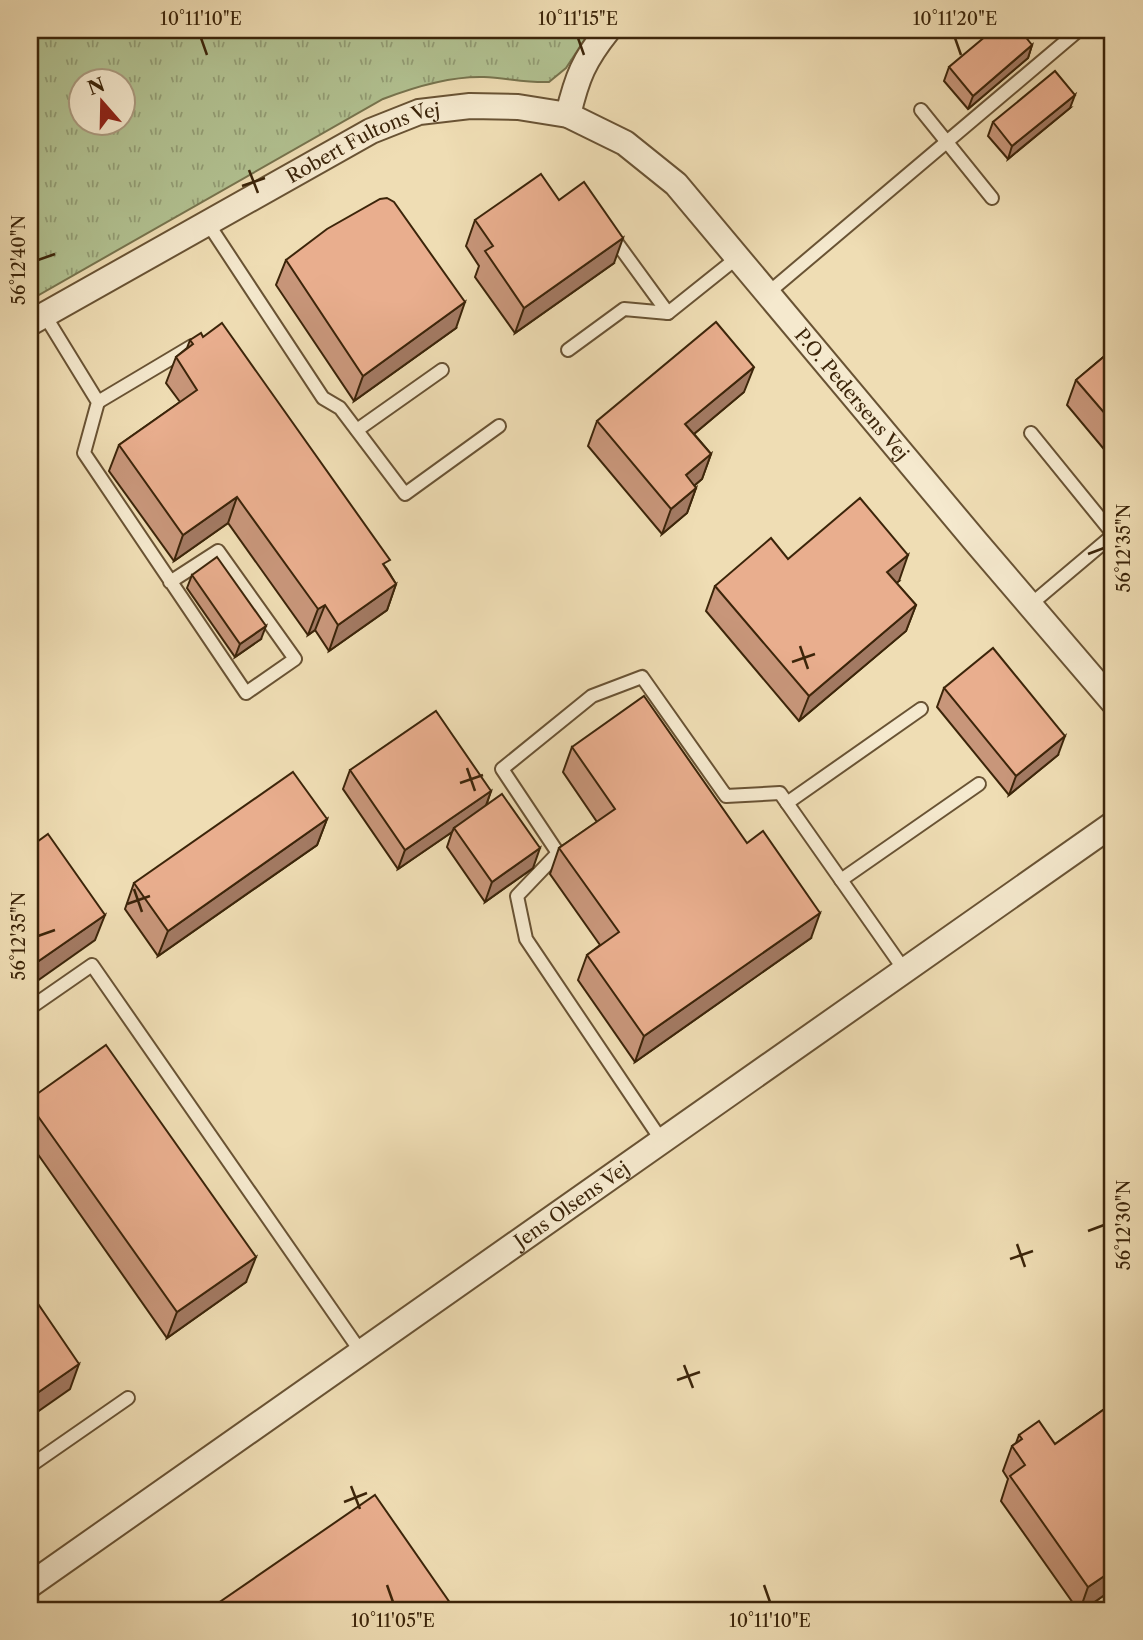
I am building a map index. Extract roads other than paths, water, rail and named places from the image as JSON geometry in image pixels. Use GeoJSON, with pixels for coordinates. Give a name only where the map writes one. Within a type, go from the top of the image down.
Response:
{"type":"FeatureCollection","features":[{"type":"Feature","properties":{"kind":"street"},"geometry":{"type":"LineString","coordinates":[[568,115],[577,78],[590,53],[608,30]]}},
{"type":"Feature","properties":{"kind":"street","name":"Robert Fultons Vej"},"geometry":{"type":"LineString","coordinates":[[37,319],[371,131],[419,112],[470,106],[518,107],[568,115]]}},
{"type":"Feature","properties":{"kind":"street","name":"P.O. Pedersens Vej"},"geometry":{"type":"LineString","coordinates":[[568,115],[625,143],[676,184],[1113,702]]}},
{"type":"Feature","properties":{"kind":"street","name":"Jens Olsens Vej"},"geometry":{"type":"LineString","coordinates":[[30,1585],[1113,824]]}},
{"type":"Feature","properties":{"kind":"lane"},"geometry":{"type":"LineString","coordinates":[[768,293],[1079,30]]}},
{"type":"Feature","properties":{"kind":"lane"},"geometry":{"type":"LineString","coordinates":[[920,110],[992,198]]}},
{"type":"Feature","properties":{"kind":"lane"},"geometry":{"type":"LineString","coordinates":[[207,222],[323,398],[340,408],[405,494],[499,426]]}},
{"type":"Feature","properties":{"kind":"lane"},"geometry":{"type":"LineString","coordinates":[[617,243],[668,313]]}},
{"type":"Feature","properties":{"kind":"lane"},"geometry":{"type":"LineString","coordinates":[[569,350],[624,309],[668,313],[738,257]]}},
{"type":"Feature","properties":{"kind":"lane"},"geometry":{"type":"LineString","coordinates":[[37,319],[98,402]]}},
{"type":"Feature","properties":{"kind":"lane"},"geometry":{"type":"LineString","coordinates":[[170,582],[218,551],[295,659],[246,694],[170,582],[84,453],[98,402],[192,346]]}},
{"type":"Feature","properties":{"kind":"lane"},"geometry":{"type":"LineString","coordinates":[[357,430],[442,370]]}},
{"type":"Feature","properties":{"kind":"lane"},"geometry":{"type":"LineString","coordinates":[[1030,605],[1113,534],[1031,432]]}},
{"type":"Feature","properties":{"kind":"lane"},"geometry":{"type":"LineString","coordinates":[[662,1141],[526,939],[517,896],[558,853],[502,769],[593,696],[642,677],[726,796],[780,793],[905,971]]}},
{"type":"Feature","properties":{"kind":"lane"},"geometry":{"type":"LineString","coordinates":[[787,803],[921,709]]}},
{"type":"Feature","properties":{"kind":"lane"},"geometry":{"type":"LineString","coordinates":[[841,880],[979,784]]}},
{"type":"Feature","properties":{"kind":"lane"},"geometry":{"type":"LineString","coordinates":[[30,1008],[92,965],[361,1352]]}},
{"type":"Feature","properties":{"kind":"lane"},"geometry":{"type":"LineString","coordinates":[[30,1466],[128,1398]]}}]}
